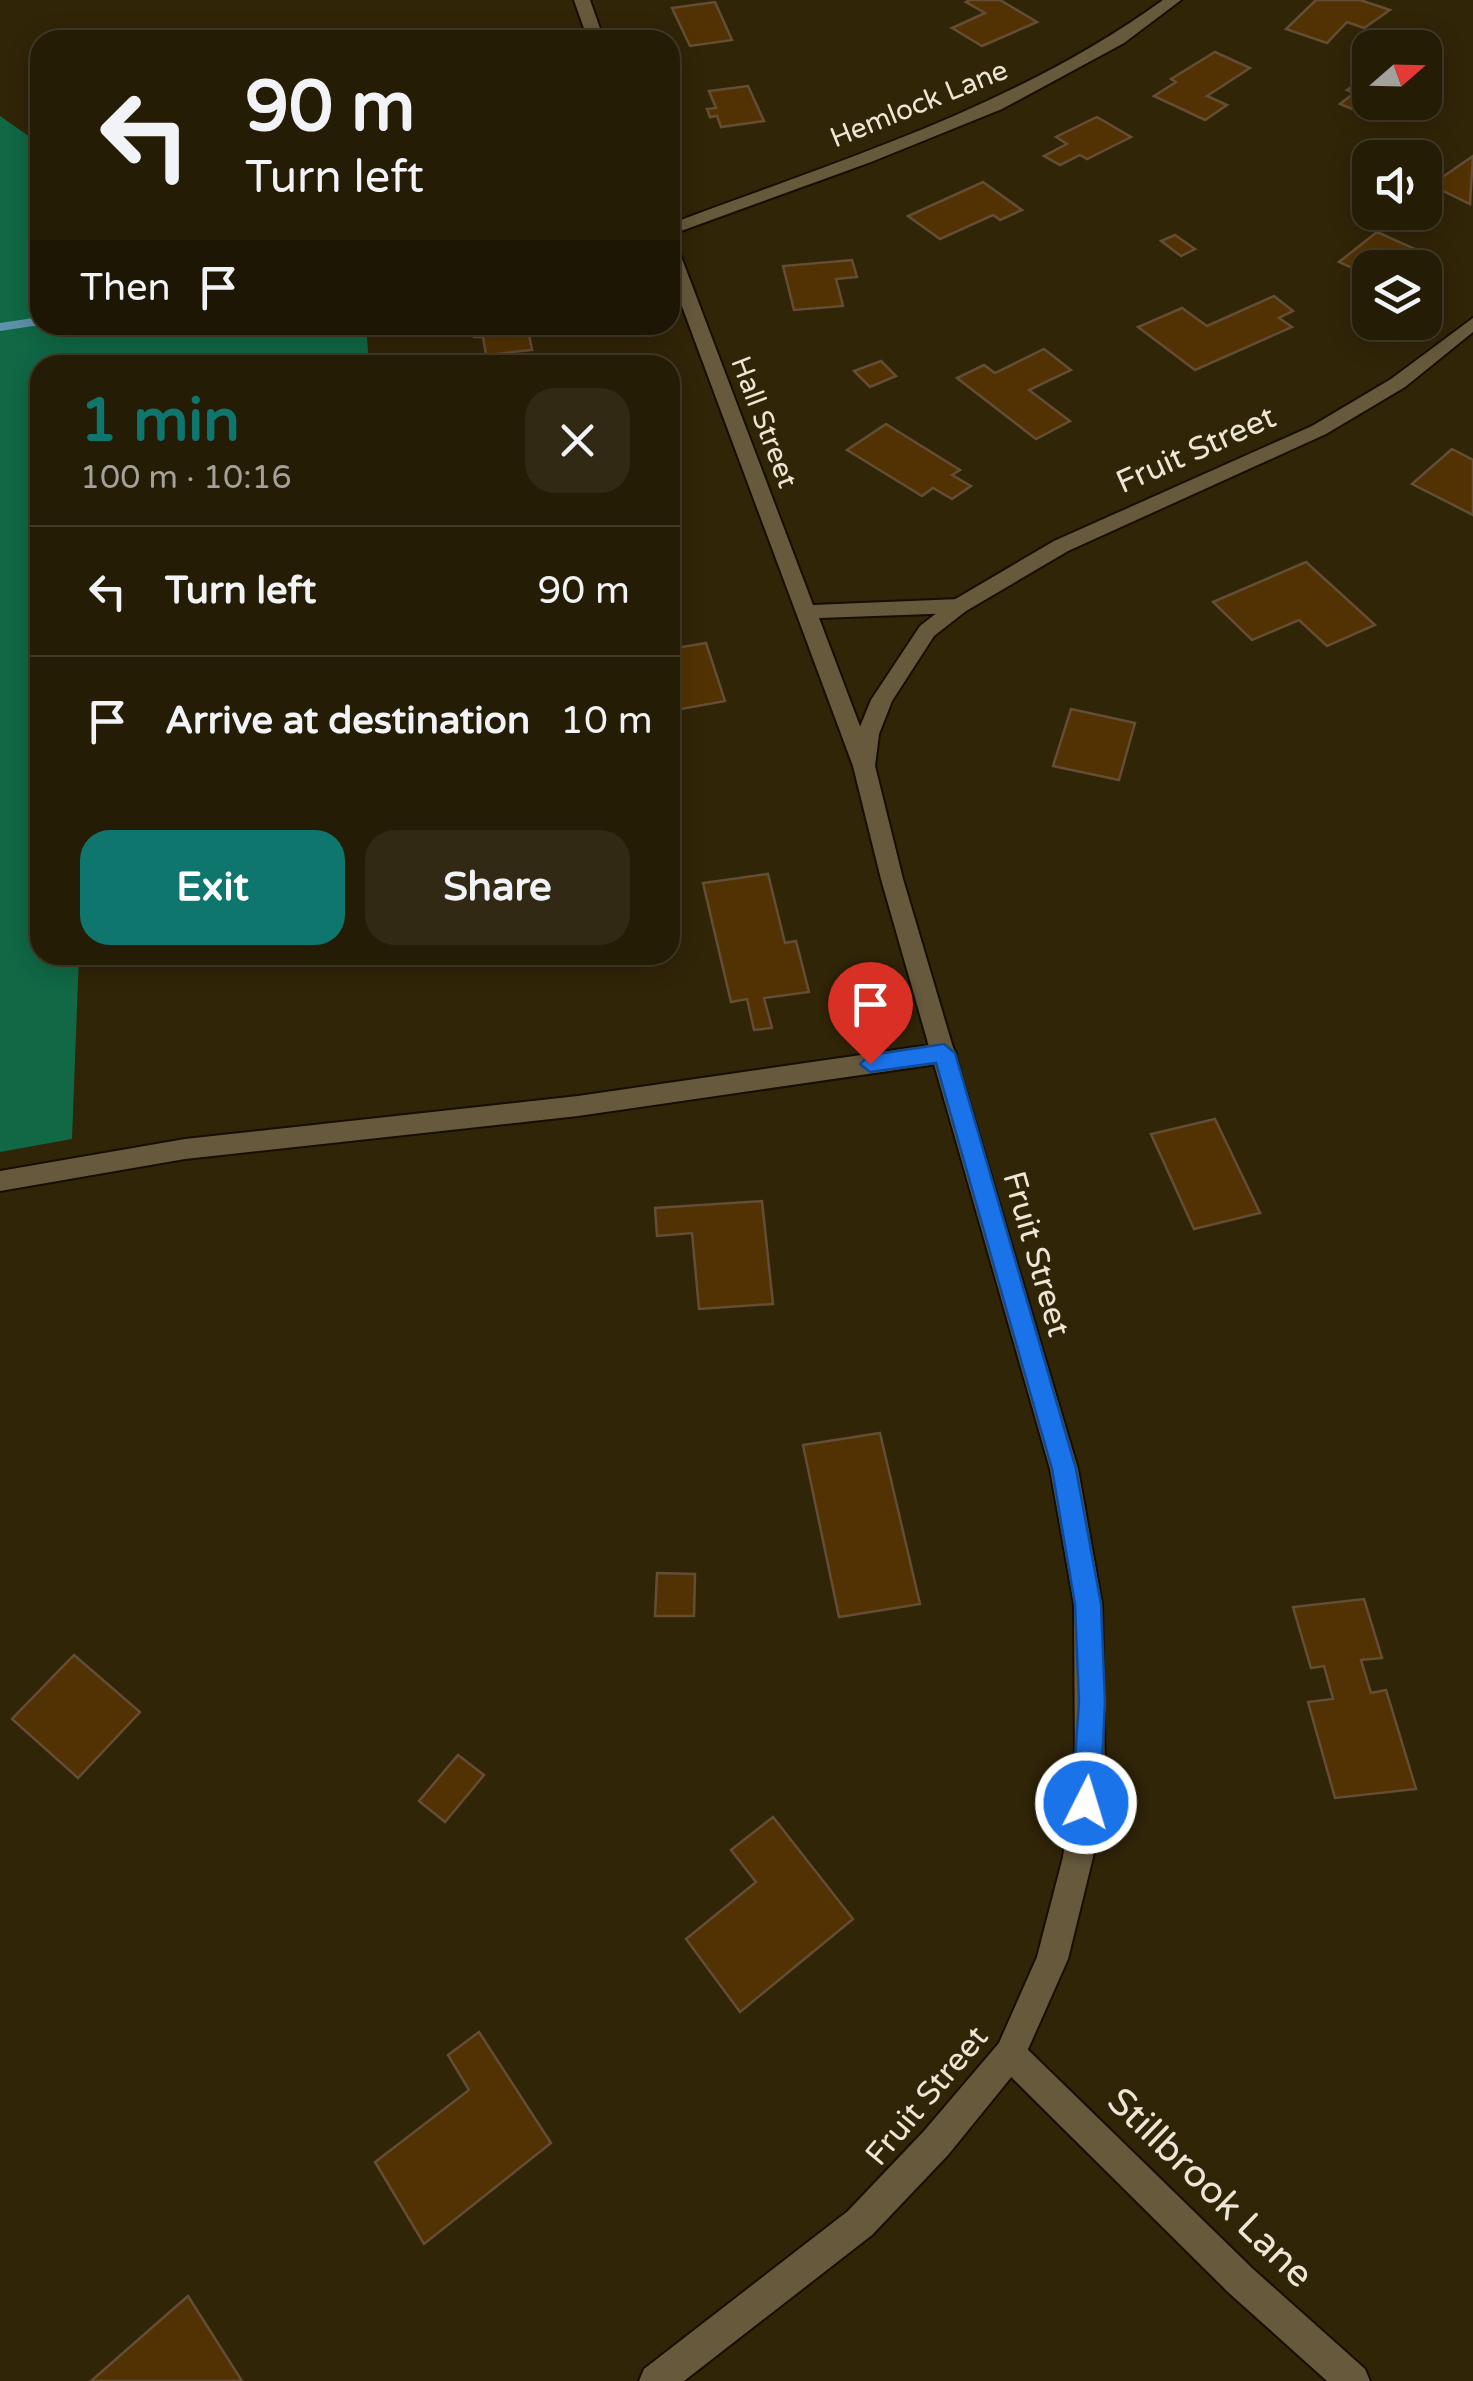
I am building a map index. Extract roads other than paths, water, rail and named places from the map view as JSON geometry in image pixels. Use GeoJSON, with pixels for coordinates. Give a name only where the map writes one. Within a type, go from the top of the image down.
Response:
{"type":"FeatureCollection","features":[{"type":"Feature","properties":{"kind":"street"},"geometry":{"type":"LineString","coordinates":[[582,0],[592,30]]}},
{"type":"Feature","properties":{"kind":"street","name":"Hemlock Lane"},"geometry":{"type":"LineString","coordinates":[[680,226],[871,154],[1056,77],[1132,34],[1173,0]]}},
{"type":"Feature","properties":{"kind":"street","name":"Hall Street"},"geometry":{"type":"LineString","coordinates":[[680,278],[864,766]]}},
{"type":"Feature","properties":{"kind":"street","name":"Fruit Street"},"geometry":{"type":"LineString","coordinates":[[656,2381],[860,2223],[936,2143],[1010,2054],[1052,1959],[1078,1858],[1090,1775],[1088,1604],[1064,1469],[892,879],[864,766],[868,734],[882,700],[927,631],[958,606],[1061,546],[1319,430],[1398,383],[1473,324]]}},
{"type":"Feature","properties":{"kind":"street"},"geometry":{"type":"LineString","coordinates":[[806,612],[958,606]]}},
{"type":"Feature","properties":{"kind":"street"},"geometry":{"type":"LineString","coordinates":[[0,1182],[185,1149],[578,1106],[944,1053]]}},
{"type":"Feature","properties":{"kind":"street","name":"Stillbrook Lane"},"geometry":{"type":"LineString","coordinates":[[1010,2054],[1240,2281],[1353,2381]]}},
{"type":"Feature","properties":{"kind":"waterway"},"geometry":{"type":"LineString","coordinates":[[0,327],[30,322]]}}]}
